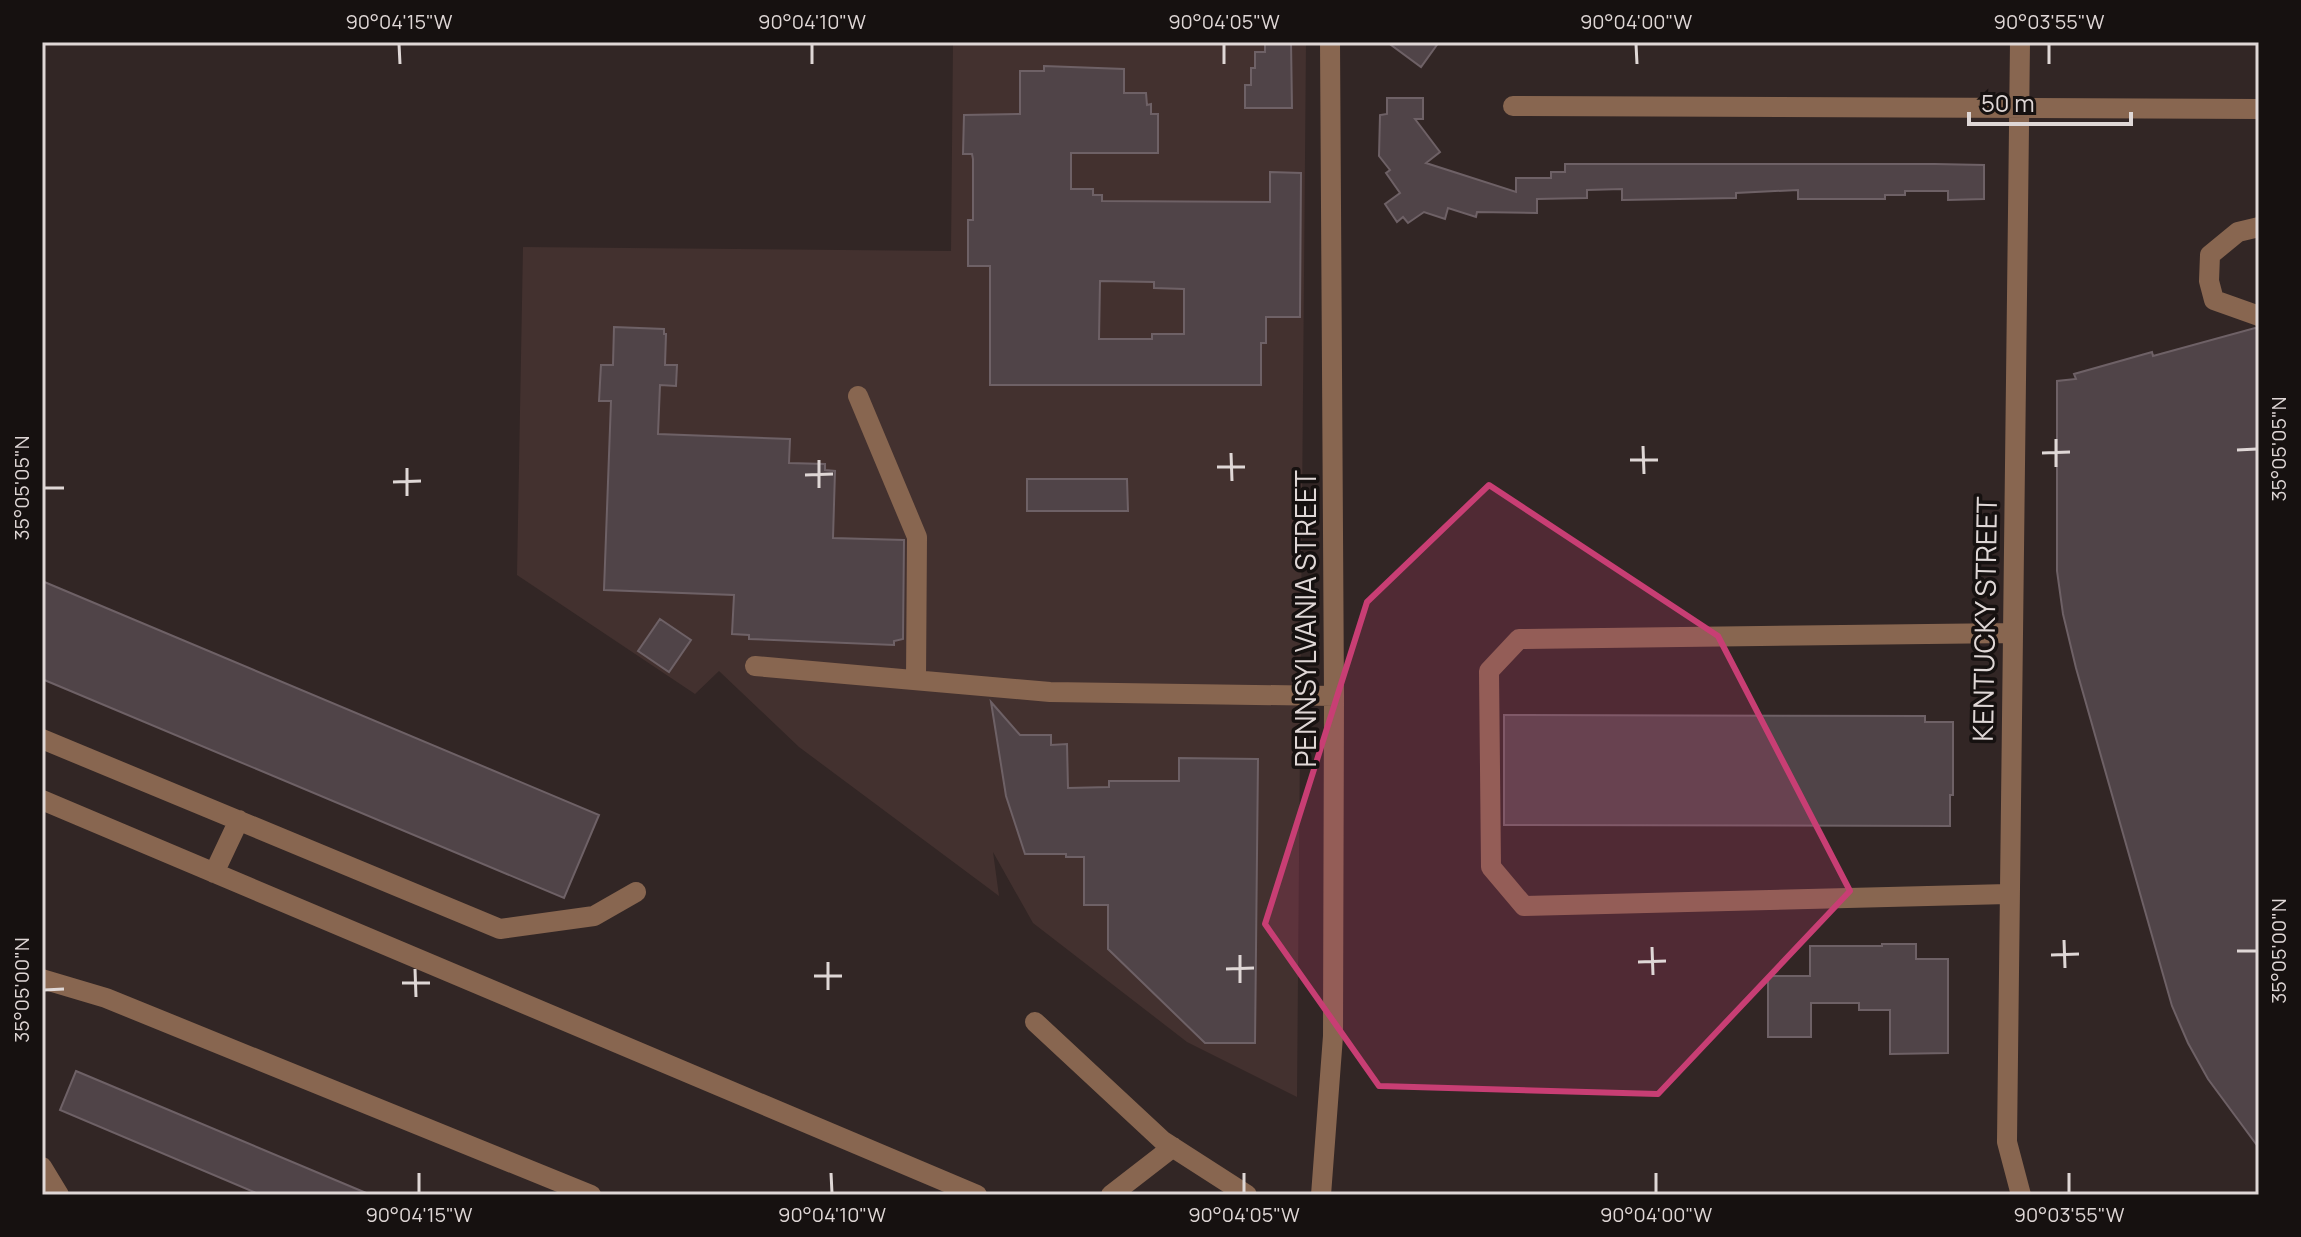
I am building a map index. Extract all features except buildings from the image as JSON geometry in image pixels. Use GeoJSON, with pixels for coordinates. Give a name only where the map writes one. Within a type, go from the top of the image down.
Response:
{"type":"FeatureCollection","features":[{"type":"Feature","properties":{"kind":"street","name":"PENNSYLVANIA STREET"},"geometry":{"type":"LineString","coordinates":[[1321,1195],[1333,1036],[1330,42]]}},
{"type":"Feature","properties":{"kind":"street","name":"KENTUCKY STREET"},"geometry":{"type":"LineString","coordinates":[[2020,42],[2007,1142],[2021,1195]]}},
{"type":"Feature","properties":{"kind":"street"},"geometry":{"type":"LineString","coordinates":[[1513,106],[2259,109]]}},
{"type":"Feature","properties":{"kind":"street"},"geometry":{"type":"LineString","coordinates":[[2259,227],[2238,232],[2210,255],[2209,281],[2214,300],[2259,316]]}},
{"type":"Feature","properties":{"kind":"street"},"geometry":{"type":"LineString","coordinates":[[858,396],[917,537],[916,680]]}},
{"type":"Feature","properties":{"kind":"street"},"geometry":{"type":"LineString","coordinates":[[2008,894],[1524,906],[1491,867],[1489,671],[1519,639],[2012,633]]}},
{"type":"Feature","properties":{"kind":"street"},"geometry":{"type":"LineString","coordinates":[[755,666],[1050,692],[1334,696]]}},
{"type":"Feature","properties":{"kind":"street"},"geometry":{"type":"LineString","coordinates":[[42,739],[500,929],[594,916],[636,892]]}},
{"type":"Feature","properties":{"kind":"street"},"geometry":{"type":"LineString","coordinates":[[42,800],[977,1195]]}},
{"type":"Feature","properties":{"kind":"street"},"geometry":{"type":"LineString","coordinates":[[214,873],[239,820]]}},
{"type":"Feature","properties":{"kind":"street"},"geometry":{"type":"LineString","coordinates":[[42,979],[106,998],[591,1195]]}},
{"type":"Feature","properties":{"kind":"street"},"geometry":{"type":"LineString","coordinates":[[1035,1022],[1173,1147],[1247,1195]]}},
{"type":"Feature","properties":{"kind":"street"},"geometry":{"type":"LineString","coordinates":[[1111,1195],[1173,1147]]}},
{"type":"Feature","properties":{"kind":"street"},"geometry":{"type":"LineString","coordinates":[[42,1167],[59,1195]]}},
{"type":"Feature","properties":{"kind":"highlighted area"},"geometry":{"type":"Polygon","coordinates":[[[1489,485],[1718,636],[1850,891],[1658,1094],[1379,1086],[1265,924],[1367,602],[1489,485]]]}},
{"type":"Feature","properties":{"kind":"shaded area"},"geometry":{"type":"Polygon","coordinates":[[[953,42],[1306,42],[1297,1097],[1187,1042],[1033,923],[993,852],[999,896],[799,747],[719,671],[695,694],[517,575],[523,247],[951,251],[953,42]]]}}]}
